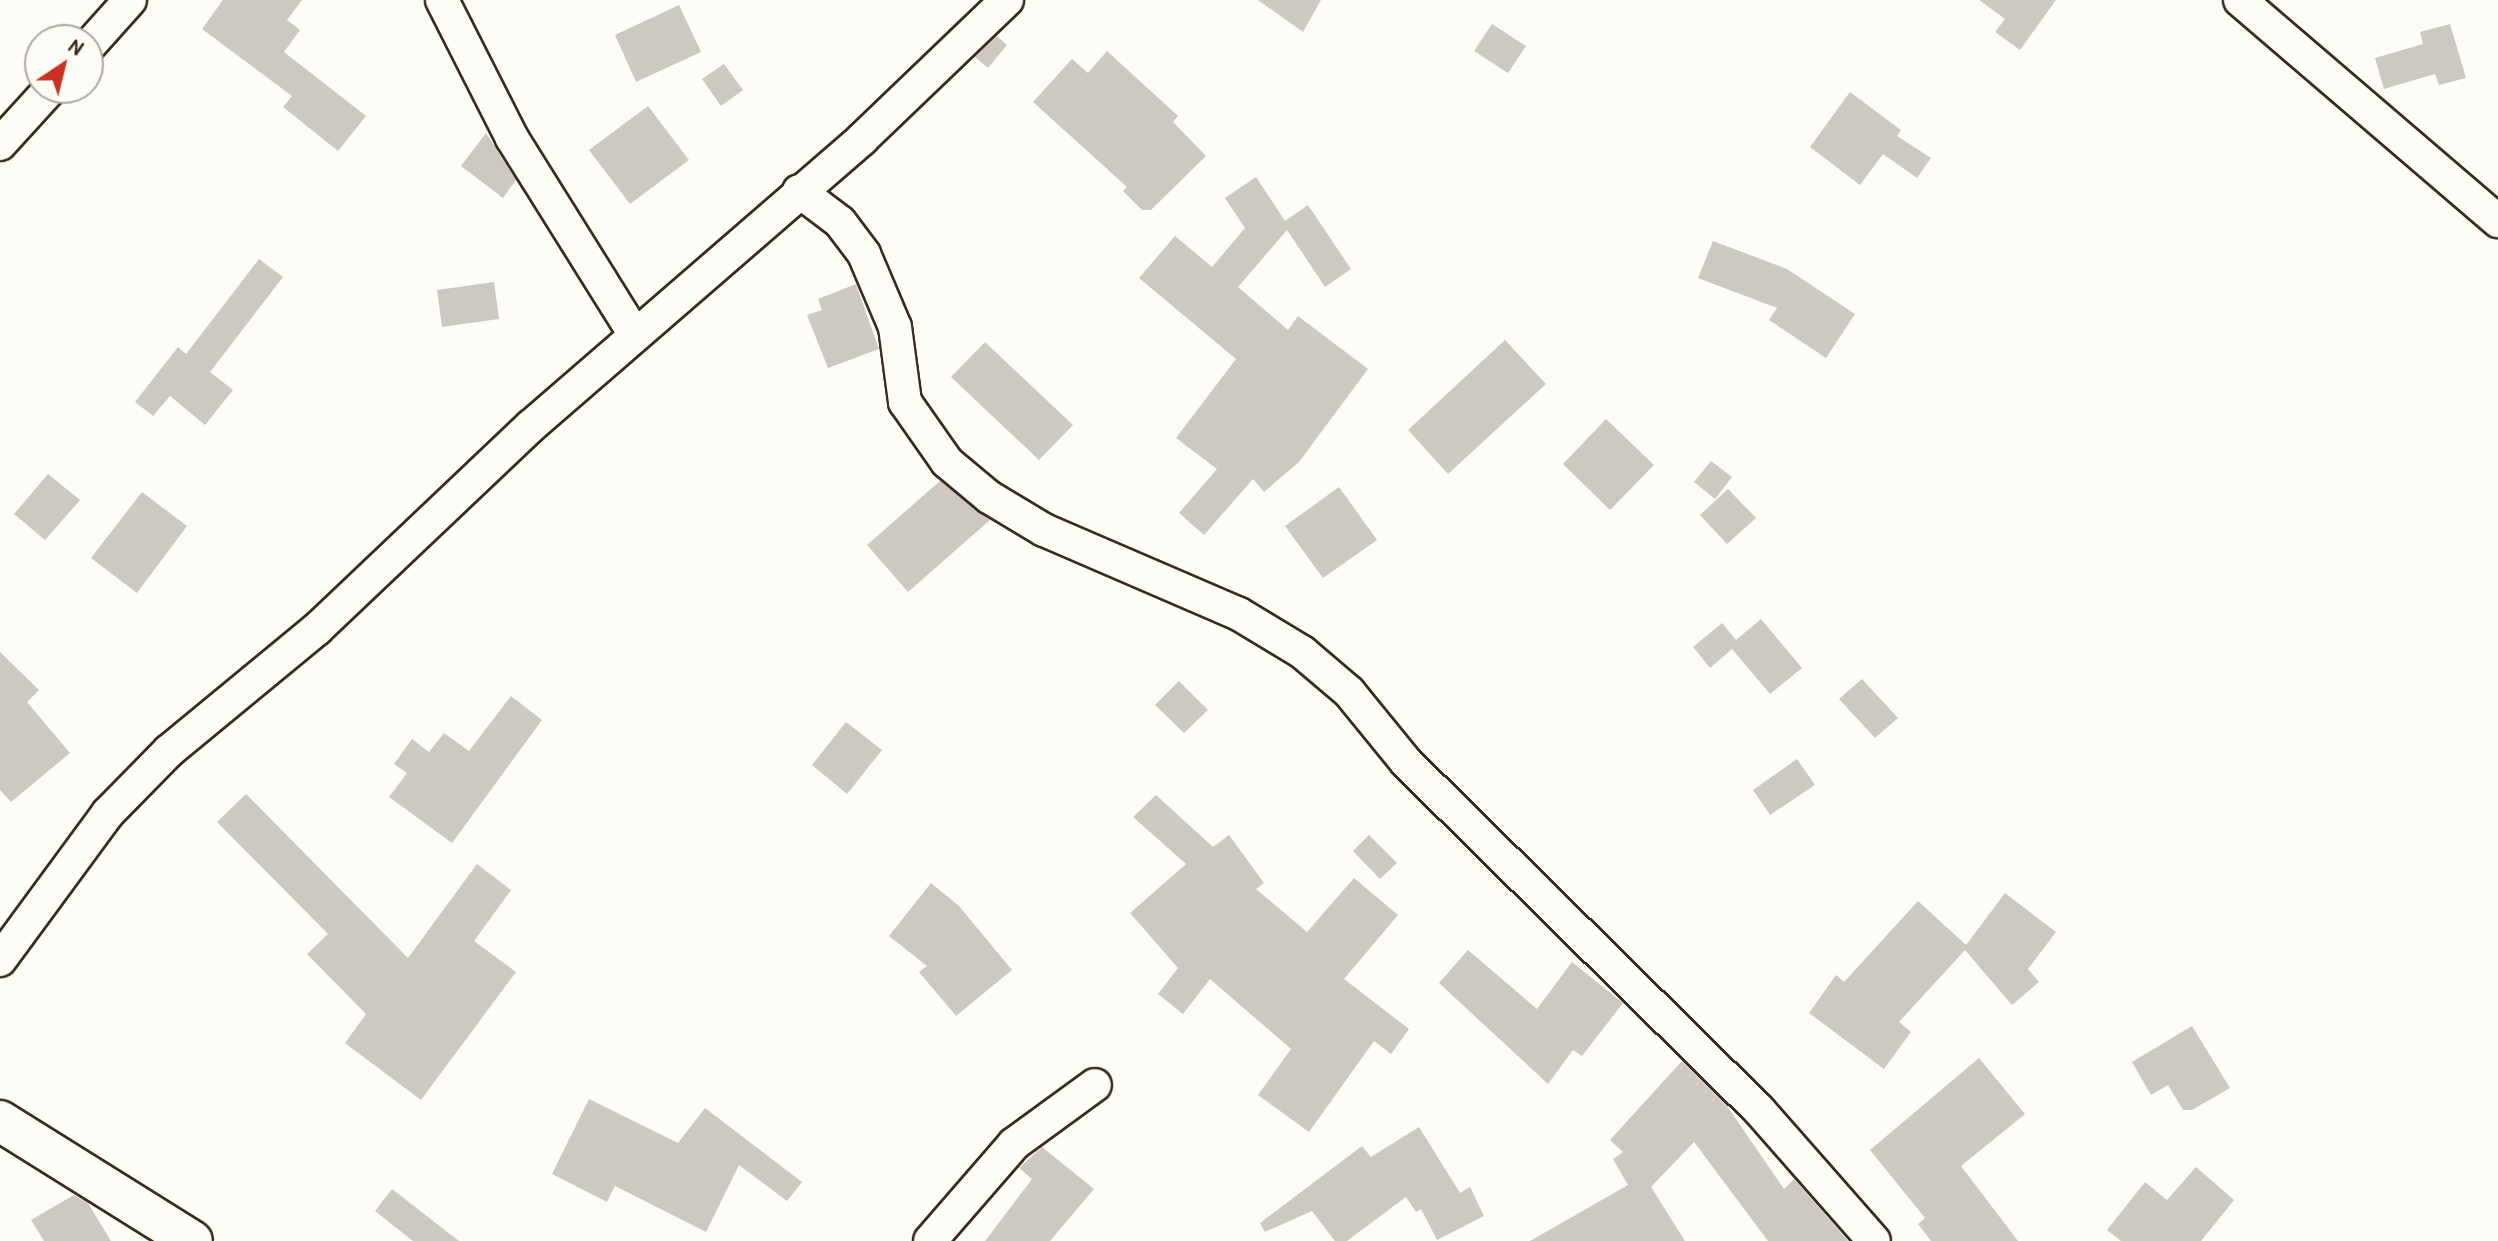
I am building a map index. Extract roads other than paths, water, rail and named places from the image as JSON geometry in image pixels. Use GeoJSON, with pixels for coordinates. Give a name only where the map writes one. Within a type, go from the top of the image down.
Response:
{"type":"FeatureCollection","features":[{"type":"Feature","properties":{"kind":"street"},"geometry":{"type":"LineString","coordinates":[[104,29],[130,0]]}},
{"type":"Feature","properties":{"kind":"street"},"geometry":{"type":"LineString","coordinates":[[442,0],[512,138],[634,333]]}},
{"type":"Feature","properties":{"kind":"street"},"geometry":{"type":"LineString","coordinates":[[0,960],[108,813],[169,751],[317,629],[634,333],[799,191],[1007,0]]}},
{"type":"Feature","properties":{"kind":"street"},"geometry":{"type":"LineString","coordinates":[[2240,0],[2498,221]]}},
{"type":"Feature","properties":{"kind":"street"},"geometry":{"type":"LineString","coordinates":[[0,144],[36,104]]}},
{"type":"Feature","properties":{"kind":"street"},"geometry":{"type":"LineString","coordinates":[[799,191],[840,222],[864,254],[895,327],[905,402],[947,462],[989,497],[1044,530],[1239,614],[1302,652],[1349,692],[1406,762],[1759,1110],[1874,1241]]}},
{"type":"Feature","properties":{"kind":"street"},"geometry":{"type":"LineString","coordinates":[[930,1241],[1014,1144],[1095,1085]]}},
{"type":"Feature","properties":{"kind":"street"},"geometry":{"type":"LineString","coordinates":[[0,1121],[192,1241]]}}]}
